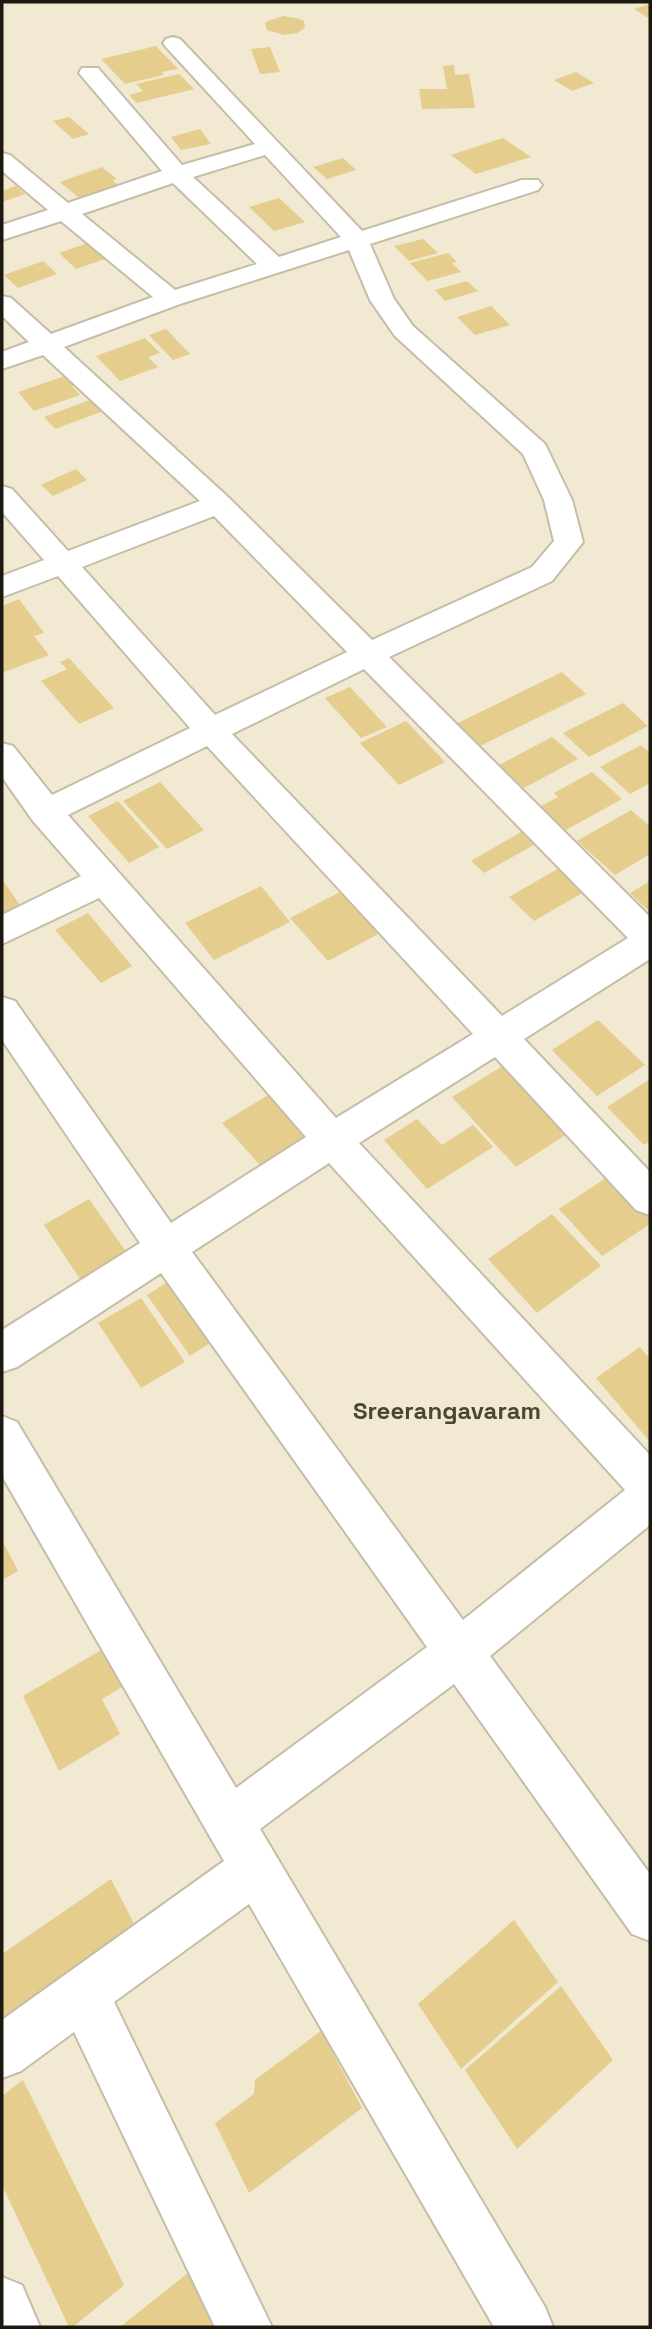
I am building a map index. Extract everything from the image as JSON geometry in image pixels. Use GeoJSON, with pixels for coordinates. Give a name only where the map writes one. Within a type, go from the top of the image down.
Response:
{"type":"FeatureCollection","features":[{"type":"Feature","properties":{"kind":"street"},"geometry":{"type":"LineString","coordinates":[[45,812],[368,654],[542,574],[569,541],[558,500],[536,450],[404,331],[382,300],[356,239],[173,43]]}},
{"type":"Feature","properties":{"kind":"street"},"geometry":{"type":"LineString","coordinates":[[90,73],[177,174],[275,266]]}},
{"type":"Feature","properties":{"kind":"street"},"geometry":{"type":"LineString","coordinates":[[2,233],[177,174],[271,146]]}},
{"type":"Feature","properties":{"kind":"street"},"geometry":{"type":"LineString","coordinates":[[2,160],[171,299]]}},
{"type":"Feature","properties":{"kind":"street"},"geometry":{"type":"LineString","coordinates":[[2,361],[171,299],[530,185]]}},
{"type":"Feature","properties":{"kind":"street"},"geometry":{"type":"LineString","coordinates":[[2,303],[219,504],[650,941],[331,1141],[2,1353]]}},
{"type":"Feature","properties":{"kind":"street"},"geometry":{"type":"LineString","coordinates":[[2,495],[211,731],[650,1198]]}},
{"type":"Feature","properties":{"kind":"street"},"geometry":{"type":"LineString","coordinates":[[2,587],[219,504]]}},
{"type":"Feature","properties":{"kind":"street"},"geometry":{"type":"LineString","coordinates":[[2,754],[45,812],[331,1141],[650,1486]]}},
{"type":"Feature","properties":{"kind":"street"},"geometry":{"type":"LineString","coordinates":[[2,931],[103,880]]}},
{"type":"Feature","properties":{"kind":"street"},"geometry":{"type":"LineString","coordinates":[[2,1011],[166,1248],[650,1916]]}},
{"type":"Feature","properties":{"kind":"street"},"geometry":{"type":"LineString","coordinates":[[2,1436],[525,2327]]}},
{"type":"Feature","properties":{"kind":"street"},"geometry":{"type":"LineString","coordinates":[[230,1822],[460,1651],[650,1497]]}},
{"type":"Feature","properties":{"kind":"street"},"geometry":{"type":"LineString","coordinates":[[2,2052],[256,1868]]}},
{"type":"Feature","properties":{"kind":"street"},"geometry":{"type":"LineString","coordinates":[[82,1993],[244,2327]]}},
{"type":"Feature","properties":{"kind":"street"},"geometry":{"type":"LineString","coordinates":[[2,2305],[12,2327]]}},
{"type":"Feature","properties":{"kind":"building"},"geometry":{"type":"Polygon","coordinates":[[[650,4],[650,19],[634,9],[650,4]]]}},
{"type":"Feature","properties":{"kind":"building"},"geometry":{"type":"Polygon","coordinates":[[[283,16],[304,21],[305,28],[297,33],[284,35],[267,30],[265,23],[283,16]]]}},
{"type":"Feature","properties":{"kind":"building"},"geometry":{"type":"Polygon","coordinates":[[[156,46],[178,69],[125,84],[101,59],[156,46]]]}},
{"type":"Feature","properties":{"kind":"building"},"geometry":{"type":"Polygon","coordinates":[[[270,47],[280,72],[260,74],[251,49],[270,47]]]}},
{"type":"Feature","properties":{"kind":"building"},"geometry":{"type":"Polygon","coordinates":[[[454,65],[455,75],[469,74],[475,108],[422,109],[419,89],[447,89],[443,66],[454,65]]]}},
{"type":"Feature","properties":{"kind":"building"},"geometry":{"type":"Polygon","coordinates":[[[576,72],[594,83],[572,91],[554,80],[576,72]]]}},
{"type":"Feature","properties":{"kind":"building"},"geometry":{"type":"Polygon","coordinates":[[[179,74],[194,89],[137,103],[129,95],[143,91],[136,84],[179,74]]]}},
{"type":"Feature","properties":{"kind":"building"},"geometry":{"type":"Polygon","coordinates":[[[69,117],[89,134],[73,139],[53,121],[69,117]]]}},
{"type":"Feature","properties":{"kind":"building"},"geometry":{"type":"Polygon","coordinates":[[[200,129],[211,144],[181,150],[171,137],[200,129]]]}},
{"type":"Feature","properties":{"kind":"building"},"geometry":{"type":"Polygon","coordinates":[[[503,138],[531,157],[476,174],[451,155],[503,138]]]}},
{"type":"Feature","properties":{"kind":"building"},"geometry":{"type":"Polygon","coordinates":[[[343,158],[356,170],[327,179],[313,167],[343,158]]]}},
{"type":"Feature","properties":{"kind":"building"},"geometry":{"type":"Polygon","coordinates":[[[102,167],[117,179],[112,180],[122,188],[84,202],[60,182],[102,167]]]}},
{"type":"Feature","properties":{"kind":"building"},"geometry":{"type":"Polygon","coordinates":[[[16,186],[25,194],[2,202],[2,191],[16,186]]]}},
{"type":"Feature","properties":{"kind":"building"},"geometry":{"type":"Polygon","coordinates":[[[279,198],[305,222],[274,231],[249,207],[279,198]]]}},
{"type":"Feature","properties":{"kind":"building"},"geometry":{"type":"Polygon","coordinates":[[[423,239],[438,253],[409,261],[394,246],[423,239]]]}},
{"type":"Feature","properties":{"kind":"building"},"geometry":{"type":"Polygon","coordinates":[[[91,242],[108,258],[76,269],[59,253],[91,242]]]}},
{"type":"Feature","properties":{"kind":"building"},"geometry":{"type":"Polygon","coordinates":[[[448,253],[457,262],[452,263],[461,272],[427,281],[410,263],[448,253]]]}},
{"type":"Feature","properties":{"kind":"building"},"geometry":{"type":"Polygon","coordinates":[[[43,261],[57,274],[18,288],[4,275],[43,261]]]}},
{"type":"Feature","properties":{"kind":"building"},"geometry":{"type":"Polygon","coordinates":[[[467,281],[478,291],[445,301],[435,290],[467,281]]]}},
{"type":"Feature","properties":{"kind":"building"},"geometry":{"type":"Polygon","coordinates":[[[491,306],[510,325],[475,335],[457,317],[491,306]]]}},
{"type":"Feature","properties":{"kind":"building"},"geometry":{"type":"Polygon","coordinates":[[[166,329],[190,354],[173,360],[149,335],[166,329]]]}},
{"type":"Feature","properties":{"kind":"building"},"geometry":{"type":"Polygon","coordinates":[[[145,338],[160,353],[148,357],[158,367],[120,381],[96,356],[145,338]]]}},
{"type":"Feature","properties":{"kind":"building"},"geometry":{"type":"Polygon","coordinates":[[[71,374],[80,384],[72,386],[80,395],[34,411],[18,392],[71,374]]]}},
{"type":"Feature","properties":{"kind":"building"},"geometry":{"type":"Polygon","coordinates":[[[98,397],[109,409],[55,429],[44,417],[98,397]]]}},
{"type":"Feature","properties":{"kind":"building"},"geometry":{"type":"Polygon","coordinates":[[[76,469],[87,480],[53,496],[41,485],[76,469]]]}},
{"type":"Feature","properties":{"kind":"building"},"geometry":{"type":"Polygon","coordinates":[[[19,599],[44,633],[34,636],[49,655],[2,673],[2,606],[19,599]]]}},
{"type":"Feature","properties":{"kind":"building"},"geometry":{"type":"Polygon","coordinates":[[[69,658],[114,708],[79,724],[41,681],[67,669],[60,662],[69,658]]]}},
{"type":"Feature","properties":{"kind":"building"},"geometry":{"type":"Polygon","coordinates":[[[562,672],[586,694],[480,746],[458,723],[562,672]]]}},
{"type":"Feature","properties":{"kind":"building"},"geometry":{"type":"Polygon","coordinates":[[[350,687],[387,727],[361,738],[325,698],[350,687]]]}},
{"type":"Feature","properties":{"kind":"building"},"geometry":{"type":"Polygon","coordinates":[[[623,703],[648,726],[589,757],[563,733],[623,703]]]}},
{"type":"Feature","properties":{"kind":"building"},"geometry":{"type":"Polygon","coordinates":[[[406,721],[445,762],[399,785],[360,743],[406,721]]]}},
{"type":"Feature","properties":{"kind":"building"},"geometry":{"type":"Polygon","coordinates":[[[552,737],[578,759],[524,788],[499,765],[552,737]]]}},
{"type":"Feature","properties":{"kind":"building"},"geometry":{"type":"Polygon","coordinates":[[[641,745],[650,753],[650,783],[630,794],[600,767],[641,745]]]}},
{"type":"Feature","properties":{"kind":"building"},"geometry":{"type":"Polygon","coordinates":[[[592,772],[622,799],[566,830],[541,806],[558,797],[554,793],[592,772]]]}},
{"type":"Feature","properties":{"kind":"building"},"geometry":{"type":"Polygon","coordinates":[[[160,782],[204,830],[167,849],[123,801],[160,782]]]}},
{"type":"Feature","properties":{"kind":"building"},"geometry":{"type":"Polygon","coordinates":[[[118,801],[159,847],[129,863],[88,816],[118,801]]]}},
{"type":"Feature","properties":{"kind":"building"},"geometry":{"type":"Polygon","coordinates":[[[631,810],[650,826],[650,854],[615,875],[577,841],[631,810]]]}},
{"type":"Feature","properties":{"kind":"building"},"geometry":{"type":"Polygon","coordinates":[[[526,829],[539,842],[484,873],[471,861],[526,829]]]}},
{"type":"Feature","properties":{"kind":"building"},"geometry":{"type":"Polygon","coordinates":[[[559,868],[584,892],[534,921],[509,897],[559,868]]]}},
{"type":"Feature","properties":{"kind":"building"},"geometry":{"type":"Polygon","coordinates":[[[2,879],[26,914],[2,925],[2,879]]]}},
{"type":"Feature","properties":{"kind":"building"},"geometry":{"type":"Polygon","coordinates":[[[650,881],[650,912],[630,893],[650,881]]]}},
{"type":"Feature","properties":{"kind":"building"},"geometry":{"type":"Polygon","coordinates":[[[261,886],[290,922],[214,960],[185,923],[261,886]]]}},
{"type":"Feature","properties":{"kind":"building"},"geometry":{"type":"Polygon","coordinates":[[[342,891],[380,933],[328,961],[290,918],[342,891]]]}},
{"type":"Feature","properties":{"kind":"building"},"geometry":{"type":"Polygon","coordinates":[[[88,913],[132,966],[101,983],[55,930],[88,913]]]}},
{"type":"Feature","properties":{"kind":"building"},"geometry":{"type":"Polygon","coordinates":[[[598,1020],[645,1065],[597,1096],[552,1050],[598,1020]]]}},
{"type":"Feature","properties":{"kind":"building"},"geometry":{"type":"Polygon","coordinates":[[[509,1062],[573,1130],[516,1167],[452,1097],[509,1062]]]}},
{"type":"Feature","properties":{"kind":"building"},"geometry":{"type":"Polygon","coordinates":[[[650,1079],[650,1141],[644,1145],[607,1107],[650,1079]]]}},
{"type":"Feature","properties":{"kind":"building"},"geometry":{"type":"Polygon","coordinates":[[[275,1091],[321,1141],[269,1175],[222,1123],[275,1091]]]}},
{"type":"Feature","properties":{"kind":"building"},"geometry":{"type":"Polygon","coordinates":[[[417,1119],[442,1145],[473,1125],[493,1147],[427,1189],[384,1140],[417,1119]]]}},
{"type":"Feature","properties":{"kind":"building"},"geometry":{"type":"Polygon","coordinates":[[[615,1172],[650,1209],[650,1224],[602,1256],[559,1209],[615,1172]]]}},
{"type":"Feature","properties":{"kind":"building"},"geometry":{"type":"Polygon","coordinates":[[[89,1199],[132,1260],[86,1288],[44,1225],[89,1199]]]}},
{"type":"Feature","properties":{"kind":"building"},"geometry":{"type":"Polygon","coordinates":[[[552,1214],[601,1266],[537,1313],[488,1259],[552,1214]]]}},
{"type":"Feature","properties":{"kind":"building"},"geometry":{"type":"Polygon","coordinates":[[[180,1274],[224,1334],[190,1356],[147,1295],[180,1274]]]}},
{"type":"Feature","properties":{"kind":"building"},"geometry":{"type":"Polygon","coordinates":[[[141,1298],[185,1362],[141,1388],[98,1323],[141,1298]]]}},
{"type":"Feature","properties":{"kind":"building"},"geometry":{"type":"Polygon","coordinates":[[[640,1347],[650,1359],[650,1442],[596,1378],[640,1347]]]}},
{"type":"Feature","properties":{"kind":"building"},"geometry":{"type":"Polygon","coordinates":[[[2,1540],[18,1571],[2,1580],[2,1540]]]}},
{"type":"Feature","properties":{"kind":"building"},"geometry":{"type":"Polygon","coordinates":[[[108,1646],[127,1684],[102,1699],[120,1734],[59,1771],[23,1696],[108,1646]]]}},
{"type":"Feature","properties":{"kind":"building"},"geometry":{"type":"Polygon","coordinates":[[[111,1879],[144,1943],[13,2036],[2,2012],[2,1954],[111,1879]]]}},
{"type":"Feature","properties":{"kind":"building"},"geometry":{"type":"Polygon","coordinates":[[[514,1920],[558,1982],[461,2069],[418,2004],[514,1920]]]}},
{"type":"Feature","properties":{"kind":"building"},"geometry":{"type":"Polygon","coordinates":[[[561,1986],[613,2060],[517,2149],[465,2070],[561,1986]]]}},
{"type":"Feature","properties":{"kind":"building"},"geometry":{"type":"Polygon","coordinates":[[[321,2031],[362,2108],[249,2193],[215,2123],[254,2094],[255,2080],[321,2031]]]}},
{"type":"Feature","properties":{"kind":"building"},"geometry":{"type":"Polygon","coordinates":[[[23,2080],[124,2285],[73,2327],[69,2327],[2,2185],[2,2096],[23,2080]]]}},
{"type":"Feature","properties":{"kind":"building"},"geometry":{"type":"Polygon","coordinates":[[[198,2265],[228,2327],[120,2327],[198,2265]]]}},
{"type":"Feature","properties":{"kind":"district","name":"Sreerangavaram"},"geometry":{"type":"Point","coordinates":[447,1411]}}]}
